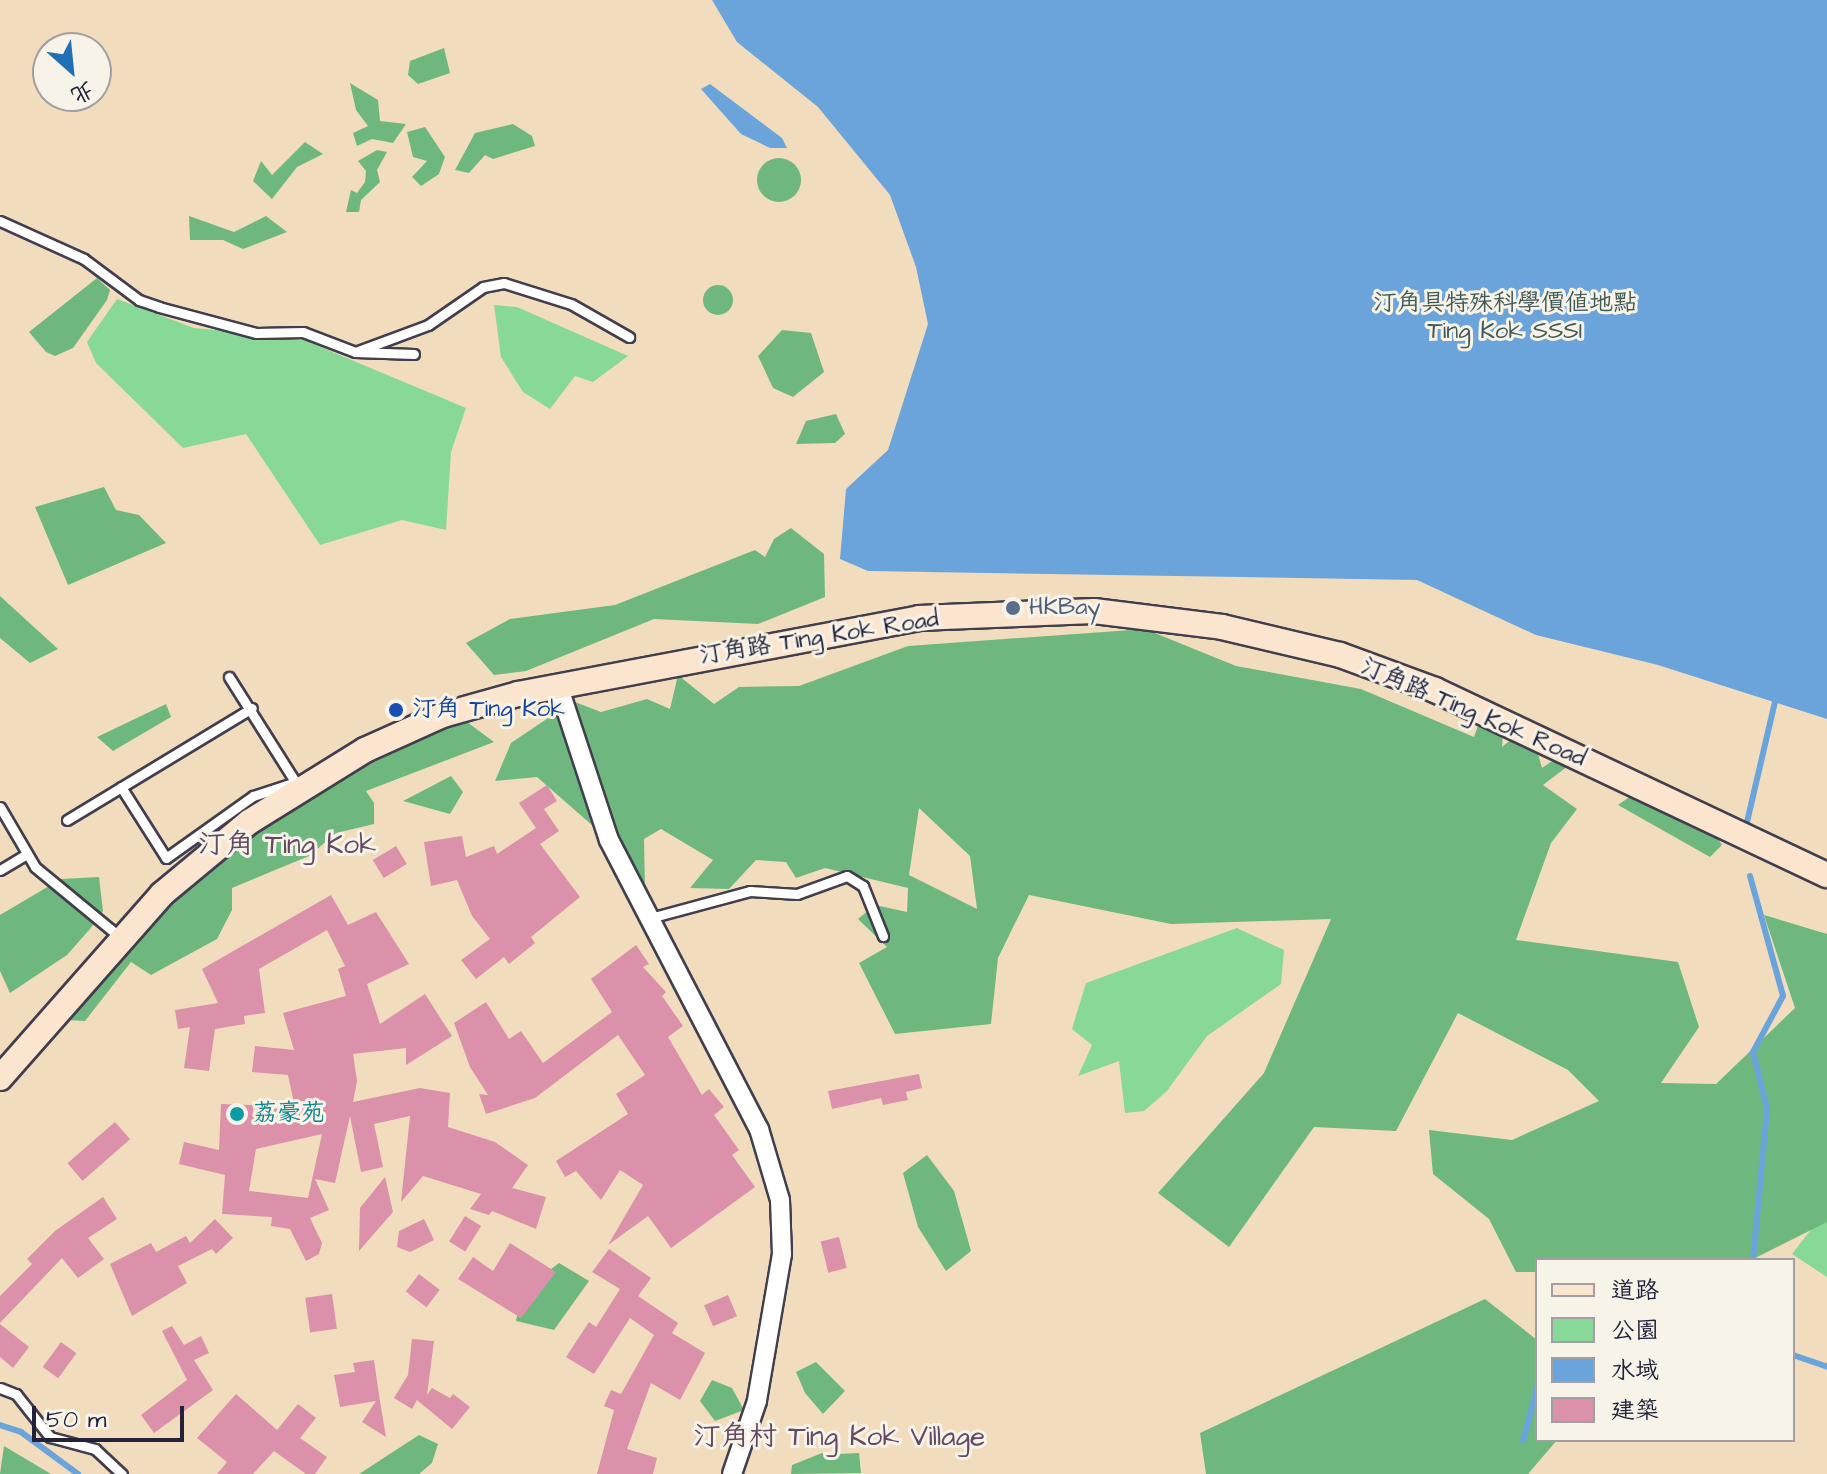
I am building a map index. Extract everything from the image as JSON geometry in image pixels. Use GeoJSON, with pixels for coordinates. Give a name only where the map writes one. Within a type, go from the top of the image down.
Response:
{"type":"FeatureCollection","features":[{"type":"Feature","properties":{"kind":"main road","name":"汀角路 Ting Kok Road"},"geometry":{"type":"LineString","coordinates":[[0,1078],[120,937],[238,831],[298,786],[365,750],[443,715],[558,685],[919,618],[1094,611],[1222,627],[1340,655],[1435,690],[1827,875]]}},
{"type":"Feature","properties":{"kind":"street"},"geometry":{"type":"LineString","coordinates":[[558,685],[609,840],[759,1129],[780,1200],[782,1254],[757,1401],[732,1474]]}},
{"type":"Feature","properties":{"kind":"lane"},"geometry":{"type":"LineString","coordinates":[[0,221],[84,259],[139,300],[256,333],[303,332],[355,352],[414,354]]}},
{"type":"Feature","properties":{"kind":"lane"},"geometry":{"type":"LineString","coordinates":[[355,352],[428,325],[483,287],[504,283],[571,304],[629,337]]}},
{"type":"Feature","properties":{"kind":"lane"},"geometry":{"type":"LineString","coordinates":[[121,787],[166,858],[253,796],[298,786],[252,708],[229,677]]}},
{"type":"Feature","properties":{"kind":"lane"},"geometry":{"type":"LineString","coordinates":[[67,820],[252,708]]}},
{"type":"Feature","properties":{"kind":"lane"},"geometry":{"type":"LineString","coordinates":[[0,807],[27,854],[58,890],[120,937]]}},
{"type":"Feature","properties":{"kind":"lane"},"geometry":{"type":"LineString","coordinates":[[0,870],[27,854]]}},
{"type":"Feature","properties":{"kind":"lane"},"geometry":{"type":"LineString","coordinates":[[649,919],[750,891],[797,894],[847,876],[863,886],[883,936]]}},
{"type":"Feature","properties":{"kind":"lane"},"geometry":{"type":"LineString","coordinates":[[0,1388],[16,1394],[50,1437],[95,1449],[122,1474]]}},
{"type":"Feature","properties":{"kind":"green space"},"geometry":{"type":"Polygon","coordinates":[[[444,48],[450,73],[418,84],[408,75],[410,61],[444,48]]]}},
{"type":"Feature","properties":{"kind":"green space"},"geometry":{"type":"Polygon","coordinates":[[[350,83],[378,100],[380,121],[406,124],[393,143],[372,139],[357,146],[353,133],[368,126],[356,110],[350,83]]]}},
{"type":"Feature","properties":{"kind":"green space"},"geometry":{"type":"Polygon","coordinates":[[[513,124],[532,136],[535,146],[493,159],[485,155],[469,173],[455,170],[475,133],[513,124]]]}},
{"type":"Feature","properties":{"kind":"green space"},"geometry":{"type":"Polygon","coordinates":[[[425,127],[445,157],[439,174],[421,186],[412,177],[427,161],[413,157],[407,132],[425,127]]]}},
{"type":"Feature","properties":{"kind":"green space"},"geometry":{"type":"Polygon","coordinates":[[[305,142],[323,154],[297,167],[272,199],[253,181],[261,161],[272,175],[305,142]]]}},
{"type":"Feature","properties":{"kind":"green space"},"geometry":{"type":"Polygon","coordinates":[[[377,150],[387,152],[377,170],[380,182],[361,200],[359,212],[346,212],[351,190],[357,193],[365,182],[366,171],[358,161],[377,150]]]}},
{"type":"Feature","properties":{"kind":"green space"},"geometry":{"type":"Polygon","coordinates":[[[779,158],[795,164],[801,180],[795,196],[779,202],[763,196],[757,180],[763,164],[779,158]]]}},
{"type":"Feature","properties":{"kind":"green space"},"geometry":{"type":"Polygon","coordinates":[[[189,216],[234,232],[266,216],[287,232],[243,249],[223,240],[190,240],[189,216]]]}},
{"type":"Feature","properties":{"kind":"green space"},"geometry":{"type":"Polygon","coordinates":[[[97,278],[110,290],[107,300],[73,348],[55,356],[46,352],[29,332],[97,278]]]}},
{"type":"Feature","properties":{"kind":"green space"},"geometry":{"type":"Polygon","coordinates":[[[718,285],[729,289],[733,300],[729,311],[718,315],[707,311],[703,300],[707,289],[718,285]]]}},
{"type":"Feature","properties":{"kind":"green space"},"geometry":{"type":"Polygon","coordinates":[[[117,299],[194,328],[299,338],[466,408],[451,452],[446,530],[402,520],[320,545],[246,434],[183,448],[96,363],[87,342],[117,299]]]}},
{"type":"Feature","properties":{"kind":"green space"},"geometry":{"type":"Polygon","coordinates":[[[494,305],[517,307],[628,356],[593,382],[575,376],[550,409],[523,392],[501,357],[494,305]]]}},
{"type":"Feature","properties":{"kind":"green space"},"geometry":{"type":"Polygon","coordinates":[[[782,330],[811,333],[824,372],[793,397],[773,388],[758,356],[782,330]]]}},
{"type":"Feature","properties":{"kind":"green space"},"geometry":{"type":"Polygon","coordinates":[[[836,414],[845,434],[835,443],[796,444],[806,421],[836,414]]]}},
{"type":"Feature","properties":{"kind":"green space"},"geometry":{"type":"Polygon","coordinates":[[[104,487],[116,510],[139,515],[166,543],[68,585],[35,507],[104,487]]]}},
{"type":"Feature","properties":{"kind":"green space"},"geometry":{"type":"Polygon","coordinates":[[[791,528],[824,554],[825,597],[758,624],[654,619],[526,671],[494,675],[466,643],[510,619],[615,605],[755,550],[765,557],[774,539],[791,528]]]}},
{"type":"Feature","properties":{"kind":"green space"},"geometry":{"type":"Polygon","coordinates":[[[0,596],[58,649],[30,663],[0,638],[0,596]]]}},
{"type":"Feature","properties":{"kind":"green space"},"geometry":{"type":"Polygon","coordinates":[[[1145,629],[1236,666],[1361,689],[1474,737],[1480,720],[1503,733],[1502,747],[1514,737],[1537,750],[1542,768],[1558,757],[1568,766],[1543,785],[1577,809],[1551,843],[1516,940],[1678,962],[1699,1027],[1661,1083],[1716,1084],[1795,1008],[1764,915],[1827,934],[1827,1222],[1755,1258],[1535,1258],[1535,1272],[1516,1272],[1489,1219],[1433,1174],[1429,1130],[1512,1140],[1599,1101],[1568,1070],[1458,1013],[1396,1131],[1314,1127],[1229,1247],[1158,1193],[1264,1073],[1331,919],[1171,924],[1029,895],[998,958],[991,1024],[895,1034],[859,963],[887,947],[858,919],[875,905],[907,912],[908,888],[825,868],[796,878],[786,862],[756,860],[729,889],[690,888],[713,860],[661,829],[644,839],[645,889],[633,903],[593,826],[537,777],[495,781],[511,743],[575,702],[601,712],[647,699],[670,709],[678,675],[714,704],[739,687],[799,686],[908,646],[1145,629]],[[919,808],[909,875],[977,909],[970,856],[919,808]]]}},
{"type":"Feature","properties":{"kind":"green space"},"geometry":{"type":"Polygon","coordinates":[[[166,704],[171,717],[113,751],[97,737],[166,704]]]}},
{"type":"Feature","properties":{"kind":"green space"},"geometry":{"type":"Polygon","coordinates":[[[463,719],[494,742],[366,791],[374,803],[374,824],[336,833],[309,856],[232,888],[232,910],[217,939],[151,975],[131,962],[85,1021],[66,1020],[201,864],[217,864],[304,796],[463,719]]]}},
{"type":"Feature","properties":{"kind":"green space"},"geometry":{"type":"Polygon","coordinates":[[[451,776],[463,792],[450,814],[403,801],[451,776]]]}},
{"type":"Feature","properties":{"kind":"green space"},"geometry":{"type":"Polygon","coordinates":[[[1635,793],[1666,814],[1713,831],[1722,845],[1710,857],[1618,805],[1635,793]]]}},
{"type":"Feature","properties":{"kind":"green space"},"geometry":{"type":"Polygon","coordinates":[[[99,877],[103,911],[90,929],[67,955],[10,993],[0,971],[0,915],[61,879],[99,877]]]}},
{"type":"Feature","properties":{"kind":"green space"},"geometry":{"type":"Polygon","coordinates":[[[1237,928],[1284,950],[1281,984],[1207,1036],[1167,1091],[1144,1111],[1125,1113],[1119,1061],[1078,1076],[1092,1045],[1072,1029],[1086,983],[1237,928]]]}},
{"type":"Feature","properties":{"kind":"green space"},"geometry":{"type":"Polygon","coordinates":[[[927,1155],[954,1191],[971,1251],[946,1271],[918,1227],[903,1173],[927,1155]]]}},
{"type":"Feature","properties":{"kind":"green space"},"geometry":{"type":"Polygon","coordinates":[[[1827,1209],[1827,1277],[1792,1254],[1827,1209]]]}},
{"type":"Feature","properties":{"kind":"green space"},"geometry":{"type":"Polygon","coordinates":[[[559,1263],[589,1281],[554,1330],[516,1321],[522,1291],[559,1263]]]}},
{"type":"Feature","properties":{"kind":"green space"},"geometry":{"type":"Polygon","coordinates":[[[1485,1299],[1535,1338],[1535,1442],[1555,1442],[1528,1474],[1206,1474],[1200,1433],[1485,1299]]]}},
{"type":"Feature","properties":{"kind":"green space"},"geometry":{"type":"Polygon","coordinates":[[[816,1362],[845,1391],[823,1414],[805,1393],[796,1372],[816,1362]]]}},
{"type":"Feature","properties":{"kind":"green space"},"geometry":{"type":"Polygon","coordinates":[[[712,1380],[732,1388],[744,1410],[715,1421],[700,1401],[712,1380]]]}},
{"type":"Feature","properties":{"kind":"green space"},"geometry":{"type":"Polygon","coordinates":[[[419,1435],[438,1444],[432,1463],[419,1474],[359,1474],[419,1435]]]}},
{"type":"Feature","properties":{"kind":"green space"},"geometry":{"type":"Polygon","coordinates":[[[4,1446],[51,1474],[0,1474],[4,1446]]]}},
{"type":"Feature","properties":{"kind":"green space"},"geometry":{"type":"Polygon","coordinates":[[[822,1453],[832,1460],[838,1454],[859,1453],[861,1473],[791,1474],[792,1465],[822,1453]]]}},
{"type":"Feature","properties":{"kind":"water","name":"汀角具特殊科學價值地點 Ting Kok SSSI"},"geometry":{"type":"Polygon","coordinates":[[[712,0],[1827,0],[1827,719],[1658,665],[1536,635],[1417,580],[868,571],[840,559],[846,489],[888,450],[928,324],[916,267],[890,195],[818,107],[737,42],[712,0]]]}},
{"type":"Feature","properties":{"kind":"water"},"geometry":{"type":"Polygon","coordinates":[[[710,84],[782,138],[787,148],[770,148],[741,134],[701,89],[710,84]]]}},
{"type":"Feature","properties":{"kind":"building"},"geometry":{"type":"Polygon","coordinates":[[[547,785],[557,801],[544,809],[559,831],[540,844],[580,897],[531,937],[535,943],[509,964],[504,957],[476,979],[461,960],[490,939],[472,916],[457,880],[431,886],[424,842],[462,836],[466,857],[494,846],[497,854],[536,828],[519,803],[547,785]]]}},
{"type":"Feature","properties":{"kind":"building"},"geometry":{"type":"Polygon","coordinates":[[[396,846],[407,864],[384,878],[373,860],[396,846]]]}},
{"type":"Feature","properties":{"kind":"building"},"geometry":{"type":"Polygon","coordinates":[[[331,895],[348,925],[376,912],[409,964],[367,984],[380,1024],[425,994],[452,1036],[406,1065],[406,1048],[353,1054],[357,1081],[353,1102],[420,1088],[450,1093],[448,1127],[495,1142],[528,1165],[512,1188],[546,1197],[536,1229],[492,1211],[489,1215],[470,1209],[481,1194],[423,1176],[401,1202],[410,1116],[374,1124],[383,1167],[361,1172],[350,1116],[335,1183],[315,1179],[329,1210],[310,1218],[322,1243],[319,1254],[306,1261],[290,1229],[271,1226],[272,1217],[222,1214],[225,1175],[179,1164],[184,1142],[219,1150],[221,1104],[253,1105],[253,1116],[294,1103],[288,1075],[252,1072],[255,1046],[294,1050],[283,1013],[346,996],[338,969],[345,966],[327,930],[259,969],[265,1013],[244,1016],[245,1024],[215,1029],[209,1071],[184,1068],[190,1027],[178,1029],[175,1010],[218,1003],[202,969],[331,895]],[[322,1134],[256,1149],[249,1191],[308,1198],[322,1134]]]}},
{"type":"Feature","properties":{"kind":"building"},"geometry":{"type":"Polygon","coordinates":[[[636,945],[649,964],[643,967],[666,992],[662,996],[683,1026],[668,1037],[702,1095],[709,1089],[724,1107],[714,1115],[739,1150],[732,1155],[755,1187],[671,1248],[648,1216],[608,1245],[643,1185],[620,1170],[601,1200],[576,1171],[565,1177],[556,1161],[628,1114],[616,1094],[645,1075],[618,1035],[535,1098],[486,1114],[479,1094],[488,1095],[470,1067],[454,1023],[486,1002],[509,1039],[521,1031],[543,1063],[612,1012],[591,979],[636,945]]]}},
{"type":"Feature","properties":{"kind":"building"},"geometry":{"type":"Polygon","coordinates":[[[919,1074],[922,1088],[906,1092],[908,1100],[883,1105],[881,1098],[832,1109],[828,1091],[919,1074]]]}},
{"type":"Feature","properties":{"kind":"building"},"geometry":{"type":"Polygon","coordinates":[[[115,1122],[130,1139],[83,1181],[67,1163],[115,1122]]]}},
{"type":"Feature","properties":{"kind":"building"},"geometry":{"type":"Polygon","coordinates":[[[385,1177],[393,1212],[359,1251],[360,1208],[385,1177]]]}},
{"type":"Feature","properties":{"kind":"building"},"geometry":{"type":"Polygon","coordinates":[[[103,1197],[117,1219],[88,1238],[104,1259],[78,1278],[62,1258],[0,1323],[0,1296],[32,1264],[27,1259],[55,1231],[103,1197]]]}},
{"type":"Feature","properties":{"kind":"building"},"geometry":{"type":"Polygon","coordinates":[[[465,1216],[481,1226],[465,1252],[449,1241],[465,1216]]]}},
{"type":"Feature","properties":{"kind":"building"},"geometry":{"type":"Polygon","coordinates":[[[215,1219],[233,1238],[216,1254],[212,1249],[178,1266],[187,1283],[132,1316],[110,1264],[151,1243],[156,1252],[186,1236],[190,1243],[215,1219]]]}},
{"type":"Feature","properties":{"kind":"building"},"geometry":{"type":"Polygon","coordinates":[[[424,1219],[434,1240],[410,1252],[397,1247],[399,1231],[424,1219]]]}},
{"type":"Feature","properties":{"kind":"building"},"geometry":{"type":"Polygon","coordinates":[[[839,1237],[847,1268],[828,1273],[821,1242],[839,1237]]]}},
{"type":"Feature","properties":{"kind":"building"},"geometry":{"type":"Polygon","coordinates":[[[510,1243],[556,1272],[521,1318],[458,1279],[473,1257],[493,1271],[510,1243]]]}},
{"type":"Feature","properties":{"kind":"building"},"geometry":{"type":"Polygon","coordinates":[[[609,1249],[651,1278],[638,1296],[678,1323],[672,1333],[705,1353],[680,1400],[651,1383],[627,1449],[657,1458],[653,1474],[597,1474],[614,1410],[604,1406],[611,1390],[621,1394],[654,1335],[630,1318],[594,1374],[566,1357],[589,1322],[596,1327],[620,1289],[592,1272],[609,1249]]]}},
{"type":"Feature","properties":{"kind":"building"},"geometry":{"type":"Polygon","coordinates":[[[419,1274],[440,1290],[427,1307],[406,1292],[419,1274]]]}},
{"type":"Feature","properties":{"kind":"building"},"geometry":{"type":"Polygon","coordinates":[[[332,1294],[337,1329],[310,1332],[305,1298],[332,1294]]]}},
{"type":"Feature","properties":{"kind":"building"},"geometry":{"type":"Polygon","coordinates":[[[728,1295],[737,1316],[713,1326],[704,1305],[728,1295]]]}},
{"type":"Feature","properties":{"kind":"building"},"geometry":{"type":"Polygon","coordinates":[[[0,1324],[29,1347],[13,1368],[0,1357],[0,1324]]]}},
{"type":"Feature","properties":{"kind":"building"},"geometry":{"type":"Polygon","coordinates":[[[172,1326],[184,1345],[201,1336],[209,1353],[194,1360],[213,1390],[154,1433],[141,1415],[187,1380],[162,1331],[172,1326]]]}},
{"type":"Feature","properties":{"kind":"building"},"geometry":{"type":"Polygon","coordinates":[[[412,1339],[434,1341],[427,1395],[432,1388],[450,1398],[453,1394],[470,1407],[452,1429],[417,1400],[412,1409],[394,1398],[408,1375],[412,1339]]]}},
{"type":"Feature","properties":{"kind":"building"},"geometry":{"type":"Polygon","coordinates":[[[61,1342],[76,1353],[58,1378],[43,1367],[61,1342]]]}},
{"type":"Feature","properties":{"kind":"building"},"geometry":{"type":"Polygon","coordinates":[[[374,1360],[386,1437],[362,1422],[376,1401],[340,1407],[334,1375],[355,1372],[353,1363],[374,1360]]]}},
{"type":"Feature","properties":{"kind":"building"},"geometry":{"type":"Polygon","coordinates":[[[236,1394],[277,1430],[298,1404],[316,1418],[300,1438],[327,1457],[315,1474],[306,1474],[274,1451],[253,1474],[217,1474],[227,1462],[197,1438],[236,1394]]]}},
{"type":"Feature","properties":{"kind":"waterway"},"geometry":{"type":"LineString","coordinates":[[1747,822],[1776,697]]}},
{"type":"Feature","properties":{"kind":"waterway"},"geometry":{"type":"LineString","coordinates":[[1750,876],[1783,996],[1753,1052],[1767,1109],[1753,1258]]}},
{"type":"Feature","properties":{"kind":"waterway"},"geometry":{"type":"LineString","coordinates":[[1795,1356],[1827,1367]]}},
{"type":"Feature","properties":{"kind":"waterway"},"geometry":{"type":"LineString","coordinates":[[1523,1441],[1535,1396]]}},
{"type":"Feature","properties":{"kind":"waterway"},"geometry":{"type":"LineString","coordinates":[[0,1425],[21,1432],[78,1474]]}},
{"type":"Feature","properties":{"kind":"place","name":"HKBay"},"geometry":{"type":"Point","coordinates":[1013,608]}},
{"type":"Feature","properties":{"kind":"place","name":"汀角 Ting Kok"},"geometry":{"type":"Point","coordinates":[396,710]}},
{"type":"Feature","properties":{"kind":"place","name":"荔豪苑"},"geometry":{"type":"Point","coordinates":[237,1114]}},
{"type":"Feature","properties":{"kind":"district","name":"汀角 Ting Kok"},"geometry":{"type":"Point","coordinates":[287,845]}},
{"type":"Feature","properties":{"kind":"district","name":"汀角村 Ting Kok Village"},"geometry":{"type":"Point","coordinates":[839,1437]}}]}
